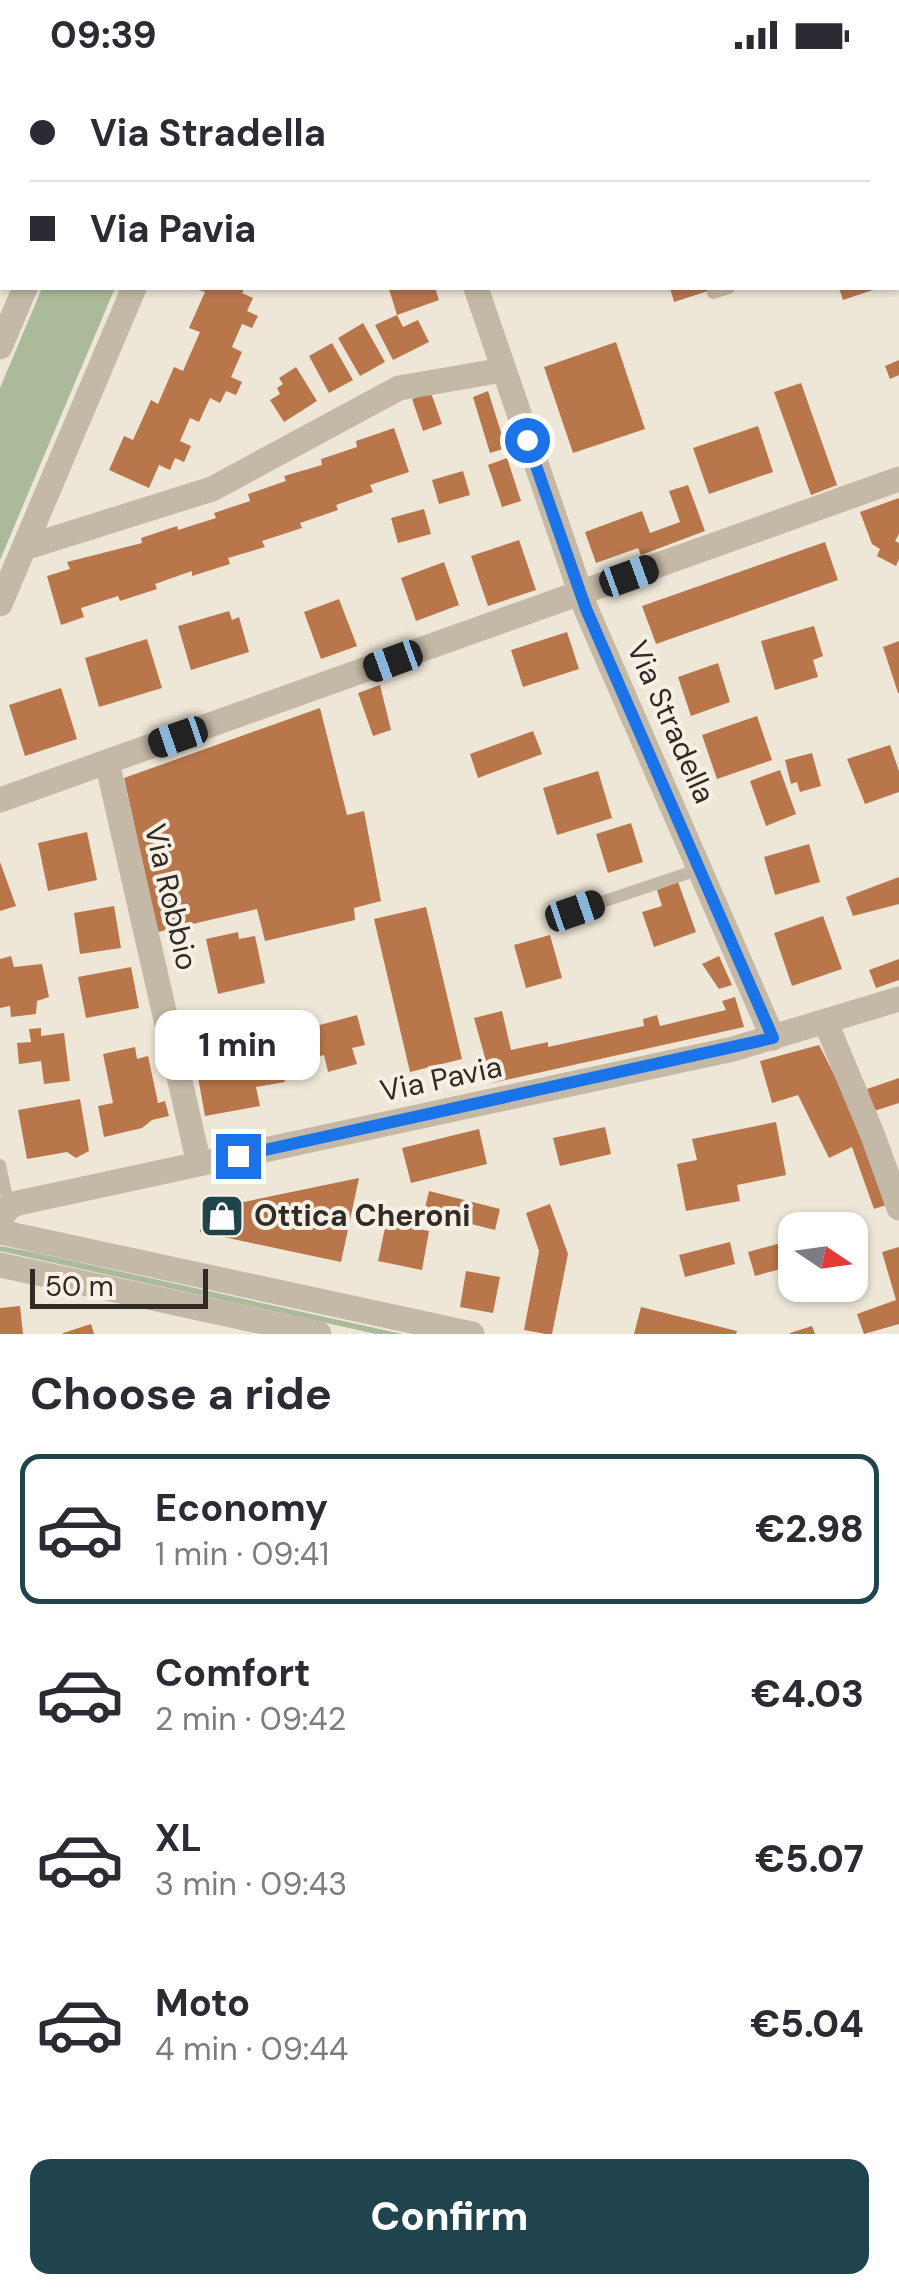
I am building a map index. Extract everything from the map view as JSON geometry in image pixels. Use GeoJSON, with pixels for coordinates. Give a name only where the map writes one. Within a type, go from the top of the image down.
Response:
{"type":"FeatureCollection","features":[{"type":"Feature","properties":{"kind":"street"},"geometry":{"type":"LineString","coordinates":[[0,348],[24,290]]}},
{"type":"Feature","properties":{"kind":"street"},"geometry":{"type":"LineString","coordinates":[[0,604],[133,290]]}},
{"type":"Feature","properties":{"kind":"street","name":"Via Stradella"},"geometry":{"type":"LineString","coordinates":[[477,290],[580,594],[773,1038]]}},
{"type":"Feature","properties":{"kind":"street"},"geometry":{"type":"LineString","coordinates":[[24,548],[212,490],[399,388],[503,370]]}},
{"type":"Feature","properties":{"kind":"street"},"geometry":{"type":"LineString","coordinates":[[0,800],[899,479]]}},
{"type":"Feature","properties":{"kind":"street","name":"Via Robbio"},"geometry":{"type":"LineString","coordinates":[[107,762],[199,1164]]}},
{"type":"Feature","properties":{"kind":"street","name":"Via Pavia"},"geometry":{"type":"LineString","coordinates":[[5,1213],[199,1164],[773,1038],[899,999]]}},
{"type":"Feature","properties":{"kind":"street"},"geometry":{"type":"LineString","coordinates":[[826,1023],[874,1136],[899,1208]]}},
{"type":"Feature","properties":{"kind":"street"},"geometry":{"type":"LineString","coordinates":[[0,1232],[472,1334]]}},
{"type":"Feature","properties":{"kind":"street"},"geometry":{"type":"LineString","coordinates":[[0,1265],[272,1329],[319,1334]]}},
{"type":"Feature","properties":{"kind":"lane"},"geometry":{"type":"LineString","coordinates":[[713,293],[722,290]]}},
{"type":"Feature","properties":{"kind":"lane"},"geometry":{"type":"LineString","coordinates":[[575,911],[700,869]]}},
{"type":"Feature","properties":{"kind":"lane"},"geometry":{"type":"LineString","coordinates":[[0,1165],[5,1213]]}},
{"type":"Feature","properties":{"kind":"green space"},"geometry":{"type":"Polygon","coordinates":[[[41,290],[114,290],[0,560],[0,388],[41,290]]]}},
{"type":"Feature","properties":{"kind":"green space"},"geometry":{"type":"Polygon","coordinates":[[[0,1246],[402,1334],[376,1334],[0,1251],[0,1246]]]}},
{"type":"Feature","properties":{"kind":"building"},"geometry":{"type":"Polygon","coordinates":[[[198,290],[244,290],[242,293],[253,298],[247,311],[258,316],[252,328],[242,324],[232,347],[242,352],[231,377],[242,382],[236,395],[226,391],[220,403],[210,398],[199,422],[190,418],[180,441],[191,446],[184,462],[175,458],[170,470],[159,465],[149,488],[109,470],[124,436],[133,440],[151,400],[158,404],[174,367],[183,371],[200,332],[189,328],[205,292],[198,290]]]}},
{"type":"Feature","properties":{"kind":"building"},"geometry":{"type":"Polygon","coordinates":[[[389,290],[436,290],[439,300],[397,315],[389,290]]]}},
{"type":"Feature","properties":{"kind":"building"},"geometry":{"type":"Polygon","coordinates":[[[671,290],[708,290],[708,291],[674,302],[671,290]]]}},
{"type":"Feature","properties":{"kind":"building"},"geometry":{"type":"Polygon","coordinates":[[[840,290],[873,290],[843,300],[840,290]]]}},
{"type":"Feature","properties":{"kind":"building"},"geometry":{"type":"Polygon","coordinates":[[[397,315],[403,327],[418,320],[429,342],[393,360],[375,325],[397,315]]]}},
{"type":"Feature","properties":{"kind":"building"},"geometry":{"type":"Polygon","coordinates":[[[363,323],[385,362],[360,376],[338,338],[363,323]]]}},
{"type":"Feature","properties":{"kind":"building"},"geometry":{"type":"Polygon","coordinates":[[[616,342],[645,429],[573,453],[544,367],[616,342]]]}},
{"type":"Feature","properties":{"kind":"building"},"geometry":{"type":"Polygon","coordinates":[[[332,343],[353,380],[329,393],[309,356],[332,343]]]}},
{"type":"Feature","properties":{"kind":"building"},"geometry":{"type":"Polygon","coordinates":[[[899,360],[899,375],[890,379],[885,366],[899,360]]]}},
{"type":"Feature","properties":{"kind":"building"},"geometry":{"type":"Polygon","coordinates":[[[296,367],[317,401],[284,422],[270,400],[280,394],[277,388],[283,384],[279,378],[296,367]]]}},
{"type":"Feature","properties":{"kind":"building"},"geometry":{"type":"Polygon","coordinates":[[[801,383],[837,485],[811,495],[774,392],[801,383]]]}},
{"type":"Feature","properties":{"kind":"building"},"geometry":{"type":"Polygon","coordinates":[[[488,391],[506,448],[490,453],[473,397],[488,391]]]}},
{"type":"Feature","properties":{"kind":"building"},"geometry":{"type":"Polygon","coordinates":[[[431,393],[442,424],[423,431],[412,399],[431,393]]]}},
{"type":"Feature","properties":{"kind":"building"},"geometry":{"type":"Polygon","coordinates":[[[758,426],[773,472],[709,494],[693,448],[758,426]]]}},
{"type":"Feature","properties":{"kind":"building"},"geometry":{"type":"Polygon","coordinates":[[[394,428],[409,472],[370,485],[373,492],[300,523],[302,528],[262,541],[265,547],[228,558],[230,564],[192,576],[192,571],[155,584],[157,589],[120,601],[118,596],[81,608],[84,617],[61,625],[47,576],[70,569],[67,562],[142,543],[141,538],[177,526],[178,530],[216,518],[214,513],[250,501],[248,494],[286,481],[284,476],[322,465],[321,459],[357,447],[356,441],[394,428]]]}},
{"type":"Feature","properties":{"kind":"building"},"geometry":{"type":"Polygon","coordinates":[[[507,458],[521,501],[502,507],[488,465],[507,458]]]}},
{"type":"Feature","properties":{"kind":"building"},"geometry":{"type":"Polygon","coordinates":[[[463,471],[470,495],[439,504],[432,480],[463,471]]]}},
{"type":"Feature","properties":{"kind":"building"},"geometry":{"type":"Polygon","coordinates":[[[688,485],[705,531],[641,555],[638,548],[596,563],[585,532],[642,511],[650,533],[680,522],[669,491],[688,485]]]}},
{"type":"Feature","properties":{"kind":"building"},"geometry":{"type":"Polygon","coordinates":[[[899,498],[896,566],[877,556],[880,549],[872,544],[860,512],[899,498]]]}},
{"type":"Feature","properties":{"kind":"building"},"geometry":{"type":"Polygon","coordinates":[[[424,509],[431,534],[398,543],[391,518],[424,509]]]}},
{"type":"Feature","properties":{"kind":"building"},"geometry":{"type":"Polygon","coordinates":[[[519,540],[536,590],[488,606],[471,556],[519,540]]]}},
{"type":"Feature","properties":{"kind":"building"},"geometry":{"type":"Polygon","coordinates":[[[825,542],[838,580],[656,644],[642,606],[825,542]]]}},
{"type":"Feature","properties":{"kind":"building"},"geometry":{"type":"Polygon","coordinates":[[[444,562],[459,605],[416,621],[401,578],[444,562]]]}},
{"type":"Feature","properties":{"kind":"building"},"geometry":{"type":"Polygon","coordinates":[[[339,599],[357,646],[321,659],[304,612],[339,599]]]}},
{"type":"Feature","properties":{"kind":"building"},"geometry":{"type":"Polygon","coordinates":[[[229,611],[232,620],[239,617],[249,652],[191,670],[178,626],[229,611]]]}},
{"type":"Feature","properties":{"kind":"building"},"geometry":{"type":"Polygon","coordinates":[[[814,626],[823,656],[813,660],[818,677],[775,690],[761,641],[814,626]]]}},
{"type":"Feature","properties":{"kind":"building"},"geometry":{"type":"Polygon","coordinates":[[[567,632],[579,669],[523,687],[511,650],[567,632]]]}},
{"type":"Feature","properties":{"kind":"building"},"geometry":{"type":"Polygon","coordinates":[[[147,639],[162,688],[99,707],[85,658],[147,639]]]}},
{"type":"Feature","properties":{"kind":"building"},"geometry":{"type":"Polygon","coordinates":[[[899,641],[899,693],[898,693],[883,647],[899,641]]]}},
{"type":"Feature","properties":{"kind":"building"},"geometry":{"type":"Polygon","coordinates":[[[718,663],[730,702],[691,716],[678,677],[718,663]]]}},
{"type":"Feature","properties":{"kind":"building"},"geometry":{"type":"Polygon","coordinates":[[[380,685],[391,730],[373,736],[358,693],[380,685]]]}},
{"type":"Feature","properties":{"kind":"building"},"geometry":{"type":"Polygon","coordinates":[[[61,688],[77,739],[25,756],[9,705],[61,688]]]}},
{"type":"Feature","properties":{"kind":"building"},"geometry":{"type":"Polygon","coordinates":[[[320,708],[347,815],[364,811],[381,901],[354,908],[355,920],[265,941],[257,909],[158,932],[124,778],[320,708]]]}},
{"type":"Feature","properties":{"kind":"building"},"geometry":{"type":"Polygon","coordinates":[[[757,716],[772,760],[717,779],[702,735],[757,716]]]}},
{"type":"Feature","properties":{"kind":"building"},"geometry":{"type":"Polygon","coordinates":[[[533,731],[542,754],[478,778],[470,754],[533,731]]]}},
{"type":"Feature","properties":{"kind":"building"},"geometry":{"type":"Polygon","coordinates":[[[890,745],[899,771],[899,792],[865,804],[847,759],[890,745]]]}},
{"type":"Feature","properties":{"kind":"building"},"geometry":{"type":"Polygon","coordinates":[[[812,753],[821,786],[800,792],[797,782],[791,784],[785,760],[812,753]]]}},
{"type":"Feature","properties":{"kind":"building"},"geometry":{"type":"Polygon","coordinates":[[[780,770],[796,814],[766,826],[750,781],[780,770]]]}},
{"type":"Feature","properties":{"kind":"building"},"geometry":{"type":"Polygon","coordinates":[[[598,771],[612,818],[557,835],[543,788],[598,771]]]}},
{"type":"Feature","properties":{"kind":"building"},"geometry":{"type":"Polygon","coordinates":[[[631,823],[643,862],[608,873],[596,834],[631,823]]]}},
{"type":"Feature","properties":{"kind":"building"},"geometry":{"type":"Polygon","coordinates":[[[87,832],[97,880],[48,891],[38,843],[87,832]]]}},
{"type":"Feature","properties":{"kind":"building"},"geometry":{"type":"Polygon","coordinates":[[[809,844],[820,882],[775,895],[764,857],[809,844]]]}},
{"type":"Feature","properties":{"kind":"building"},"geometry":{"type":"Polygon","coordinates":[[[0,862],[16,906],[0,911],[0,862]]]}},
{"type":"Feature","properties":{"kind":"building"},"geometry":{"type":"Polygon","coordinates":[[[899,877],[899,904],[853,916],[846,897],[899,877]]]}},
{"type":"Feature","properties":{"kind":"building"},"geometry":{"type":"Polygon","coordinates":[[[678,882],[696,932],[654,947],[642,912],[662,906],[657,890],[678,882]]]}},
{"type":"Feature","properties":{"kind":"building"},"geometry":{"type":"Polygon","coordinates":[[[114,906],[121,948],[80,954],[74,913],[114,906]]]}},
{"type":"Feature","properties":{"kind":"building"},"geometry":{"type":"Polygon","coordinates":[[[426,907],[462,1059],[410,1072],[374,919],[426,907]]]}},
{"type":"Feature","properties":{"kind":"building"},"geometry":{"type":"Polygon","coordinates":[[[823,916],[842,969],[792,986],[774,933],[823,916]]]}},
{"type":"Feature","properties":{"kind":"building"},"geometry":{"type":"Polygon","coordinates":[[[238,932],[239,939],[255,936],[265,983],[218,994],[206,939],[238,932]]]}},
{"type":"Feature","properties":{"kind":"building"},"geometry":{"type":"Polygon","coordinates":[[[550,935],[562,978],[526,988],[514,945],[550,935]]]}},
{"type":"Feature","properties":{"kind":"building"},"geometry":{"type":"Polygon","coordinates":[[[11,956],[14,967],[42,964],[49,997],[37,1001],[36,1014],[11,1017],[10,1006],[0,1008],[0,959],[11,956]]]}},
{"type":"Feature","properties":{"kind":"building"},"geometry":{"type":"Polygon","coordinates":[[[719,956],[732,985],[719,989],[702,964],[719,956]]]}},
{"type":"Feature","properties":{"kind":"building"},"geometry":{"type":"Polygon","coordinates":[[[899,959],[899,980],[876,988],[869,970],[899,959]]]}},
{"type":"Feature","properties":{"kind":"building"},"geometry":{"type":"Polygon","coordinates":[[[131,967],[139,1008],[86,1018],[78,977],[131,967]]]}},
{"type":"Feature","properties":{"kind":"building"},"geometry":{"type":"Polygon","coordinates":[[[735,997],[744,1027],[492,1083],[474,1018],[502,1011],[511,1050],[548,1042],[548,1047],[644,1026],[643,1019],[657,1015],[660,1026],[726,1010],[722,1001],[735,997]]]}},
{"type":"Feature","properties":{"kind":"building"},"geometry":{"type":"Polygon","coordinates":[[[357,1015],[365,1045],[352,1048],[357,1064],[328,1072],[324,1055],[312,1058],[305,1029],[357,1015]]]}},
{"type":"Feature","properties":{"kind":"building"},"geometry":{"type":"Polygon","coordinates":[[[41,1028],[41,1036],[64,1033],[70,1081],[44,1084],[41,1061],[19,1064],[17,1043],[31,1042],[29,1029],[41,1028]]]}},
{"type":"Feature","properties":{"kind":"building"},"geometry":{"type":"Polygon","coordinates":[[[277,1040],[285,1082],[256,1087],[260,1106],[205,1116],[194,1055],[277,1040]]]}},
{"type":"Feature","properties":{"kind":"building"},"geometry":{"type":"Polygon","coordinates":[[[819,1045],[867,1139],[889,1204],[874,1209],[852,1147],[829,1158],[798,1095],[772,1103],[760,1061],[819,1045]]]}},
{"type":"Feature","properties":{"kind":"building"},"geometry":{"type":"Polygon","coordinates":[[[135,1047],[137,1059],[148,1056],[158,1103],[165,1101],[169,1116],[152,1120],[142,1128],[104,1137],[98,1106],[113,1103],[103,1054],[135,1047]]]}},
{"type":"Feature","properties":{"kind":"building"},"geometry":{"type":"Polygon","coordinates":[[[899,1078],[899,1103],[874,1111],[867,1089],[899,1078]]]}},
{"type":"Feature","properties":{"kind":"building"},"geometry":{"type":"Polygon","coordinates":[[[80,1099],[89,1151],[76,1158],[67,1152],[27,1159],[18,1110],[80,1099]]]}},
{"type":"Feature","properties":{"kind":"building"},"geometry":{"type":"Polygon","coordinates":[[[776,1122],[786,1175],[737,1185],[740,1201],[686,1211],[677,1164],[697,1160],[692,1139],[776,1122]]]}},
{"type":"Feature","properties":{"kind":"building"},"geometry":{"type":"Polygon","coordinates":[[[605,1127],[611,1154],[560,1166],[553,1138],[605,1127]]]}},
{"type":"Feature","properties":{"kind":"building"},"geometry":{"type":"Polygon","coordinates":[[[479,1129],[487,1164],[411,1183],[402,1148],[479,1129]]]}},
{"type":"Feature","properties":{"kind":"building"},"geometry":{"type":"Polygon","coordinates":[[[359,1178],[341,1262],[200,1232],[205,1210],[359,1178]]]}},
{"type":"Feature","properties":{"kind":"building"},"geometry":{"type":"Polygon","coordinates":[[[429,1191],[500,1209],[495,1230],[424,1212],[429,1191]]]}},
{"type":"Feature","properties":{"kind":"building"},"geometry":{"type":"Polygon","coordinates":[[[550,1204],[568,1254],[552,1334],[546,1334],[524,1330],[539,1251],[526,1213],[550,1204]]]}},
{"type":"Feature","properties":{"kind":"building"},"geometry":{"type":"Polygon","coordinates":[[[386,1223],[429,1231],[422,1270],[378,1261],[386,1223]]]}},
{"type":"Feature","properties":{"kind":"building"},"geometry":{"type":"Polygon","coordinates":[[[730,1242],[735,1264],[685,1277],[679,1255],[730,1242]]]}},
{"type":"Feature","properties":{"kind":"building"},"geometry":{"type":"Polygon","coordinates":[[[778,1244],[778,1270],[755,1276],[748,1252],[778,1244]]]}},
{"type":"Feature","properties":{"kind":"building"},"geometry":{"type":"Polygon","coordinates":[[[899,1247],[899,1324],[864,1334],[857,1314],[896,1300],[882,1252],[899,1247]]]}},
{"type":"Feature","properties":{"kind":"building"},"geometry":{"type":"Polygon","coordinates":[[[466,1271],[500,1277],[493,1313],[460,1307],[466,1271]]]}},
{"type":"Feature","properties":{"kind":"building"},"geometry":{"type":"Polygon","coordinates":[[[20,1306],[23,1334],[0,1334],[0,1308],[20,1306]]]}},
{"type":"Feature","properties":{"kind":"building"},"geometry":{"type":"Polygon","coordinates":[[[641,1307],[737,1331],[634,1334],[641,1307]]]}},
{"type":"Feature","properties":{"kind":"building"},"geometry":{"type":"Polygon","coordinates":[[[91,1324],[94,1334],[63,1334],[63,1333],[91,1324]]]}},
{"type":"Feature","properties":{"kind":"building"},"geometry":{"type":"Polygon","coordinates":[[[812,1326],[815,1334],[790,1334],[790,1333],[812,1326]]]}},
{"type":"Feature","properties":{"kind":"place","name":"Ottica Cheroni"},"geometry":{"type":"Point","coordinates":[222,1216]}},
{"type":"Feature","properties":{"kind":"route"},"geometry":{"type":"LineString","coordinates":[[238,1156],[773,1038],[586,609],[527,440]]}}]}
